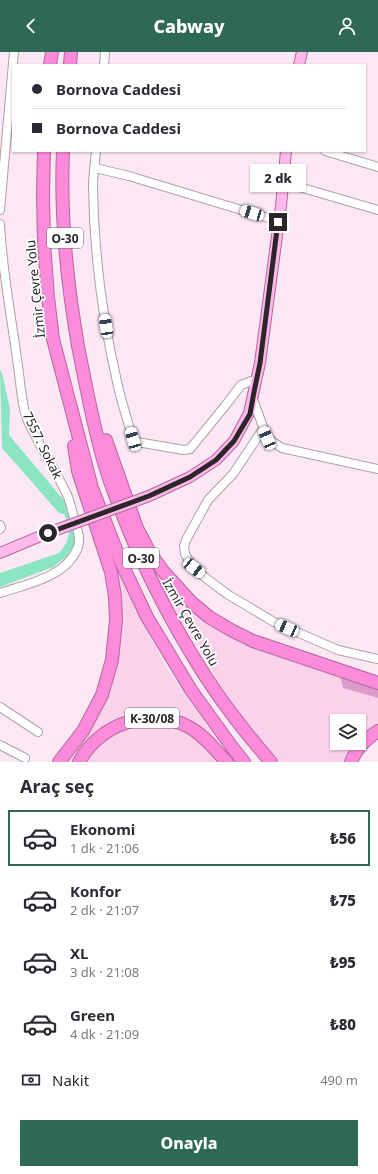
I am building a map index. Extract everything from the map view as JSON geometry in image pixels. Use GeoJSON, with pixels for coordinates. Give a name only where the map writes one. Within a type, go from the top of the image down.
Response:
{"type":"FeatureCollection","features":[{"type":"Feature","properties":{"kind":"highway"},"geometry":{"type":"LineString","coordinates":[[50,64],[52,52]]}},
{"type":"Feature","properties":{"kind":"highway"},"geometry":{"type":"LineString","coordinates":[[70,64],[71,52]]}},
{"type":"Feature","properties":{"kind":"highway","name":"İzmir Çevre Yolu"},"geometry":{"type":"LineString","coordinates":[[44,152],[42,194],[44,243],[53,339],[92,488],[124,568],[147,616],[191,690],[244,762]]}},
{"type":"Feature","properties":{"kind":"highway","name":"İzmir Çevre Yolu"},"geometry":{"type":"LineString","coordinates":[[62,152],[62,199],[66,261],[89,406],[104,466],[130,533],[148,574],[194,660],[220,697],[271,762]]}},
{"type":"Feature","properties":{"kind":"highway"},"geometry":{"type":"LineString","coordinates":[[75,325],[108,448],[137,528],[150,553],[163,571],[192,602],[209,617],[231,630],[276,650],[378,683]]}},
{"type":"Feature","properties":{"kind":"highway"},"geometry":{"type":"LineString","coordinates":[[53,339],[78,471],[112,572],[116,620],[112,660],[102,695],[83,731],[59,762]]}},
{"type":"Feature","properties":{"kind":"highway","name":"K-30/08"},"geometry":{"type":"LineString","coordinates":[[79,762],[83,753],[92,743],[114,727],[131,720],[148,718],[162,718],[176,721],[189,727],[199,734],[227,762]]}},
{"type":"Feature","properties":{"kind":"highway"},"geometry":{"type":"LineString","coordinates":[[350,762],[367,739],[378,731]]}},
{"type":"Feature","properties":{"kind":"main road"},"geometry":{"type":"LineString","coordinates":[[300,64],[302,52]]}},
{"type":"Feature","properties":{"kind":"main road"},"geometry":{"type":"LineString","coordinates":[[0,549],[149,496],[190,477],[216,460],[234,441],[250,414],[257,379],[286,152]]}},
{"type":"Feature","properties":{"kind":"main road"},"geometry":{"type":"LineString","coordinates":[[0,553],[48,533]]}},
{"type":"Feature","properties":{"kind":"street"},"geometry":{"type":"LineString","coordinates":[[13,64],[14,52]]}},
{"type":"Feature","properties":{"kind":"street"},"geometry":{"type":"LineString","coordinates":[[104,64],[105,52]]}},
{"type":"Feature","properties":{"kind":"street"},"geometry":{"type":"LineString","coordinates":[[0,210],[12,75]]}},
{"type":"Feature","properties":{"kind":"street"},"geometry":{"type":"LineString","coordinates":[[96,152],[93,186],[97,250],[105,319],[118,387],[133,439],[136,442],[176,449],[190,449],[241,385],[257,379]]}},
{"type":"Feature","properties":{"kind":"street"},"geometry":{"type":"LineString","coordinates":[[328,152],[378,167]]}},
{"type":"Feature","properties":{"kind":"street"},"geometry":{"type":"LineString","coordinates":[[95,168],[129,176],[278,222]]}},
{"type":"Feature","properties":{"kind":"street"},"geometry":{"type":"LineString","coordinates":[[282,182],[378,210]]}},
{"type":"Feature","properties":{"kind":"street","name":"7557. Sokak"},"geometry":{"type":"LineString","coordinates":[[0,224],[6,281],[24,411],[68,499],[79,536],[78,546],[73,557],[65,566],[52,575],[0,593]]}},
{"type":"Feature","properties":{"kind":"street"},"geometry":{"type":"LineString","coordinates":[[253,398],[267,438],[282,448],[378,469]]}},
{"type":"Feature","properties":{"kind":"street"},"geometry":{"type":"LineString","coordinates":[[264,429],[233,474],[208,500],[186,540],[184,546],[185,554],[194,568],[227,594],[274,622],[338,650],[378,659]]}},
{"type":"Feature","properties":{"kind":"street"},"geometry":{"type":"LineString","coordinates":[[0,525],[0,528]]}},
{"type":"Feature","properties":{"kind":"street"},"geometry":{"type":"LineString","coordinates":[[0,707],[38,732]]}},
{"type":"Feature","properties":{"kind":"street"},"geometry":{"type":"LineString","coordinates":[[0,745],[25,758]]}},
{"type":"Feature","properties":{"kind":"shaded area"},"geometry":{"type":"Polygon","coordinates":[[[0,370],[10,409],[9,435],[67,504],[77,536],[75,543],[66,557],[53,567],[0,587],[0,573],[59,553],[66,544],[69,530],[64,514],[59,513],[2,448],[0,370]]]}},
{"type":"Feature","properties":{"kind":"shaded area"},"geometry":{"type":"Polygon","coordinates":[[[147,557],[167,587],[204,620],[242,644],[340,676],[343,688],[378,698],[378,726],[366,737],[366,714],[330,714],[330,750],[354,750],[346,762],[280,762],[257,737],[221,686],[174,609],[147,557]]]}},
{"type":"Feature","properties":{"kind":"shaded area"},"geometry":{"type":"Polygon","coordinates":[[[116,566],[167,669],[230,759],[204,733],[133,715],[74,762],[65,762],[91,725],[120,630],[116,566]]]}},
{"type":"Feature","properties":{"kind":"shaded area"},"geometry":{"type":"Polygon","coordinates":[[[340,676],[378,688],[378,698],[343,688],[340,676]]]}},
{"type":"Feature","properties":{"kind":"shaded area"},"geometry":{"type":"Polygon","coordinates":[[[156,723],[180,727],[201,743],[219,762],[84,762],[103,740],[125,728],[156,723]]]}},
{"type":"Feature","properties":{"kind":"route"},"geometry":{"type":"LineString","coordinates":[[48,533],[149,496],[190,477],[216,460],[234,441],[250,414],[260,363],[278,222]]}}]}
